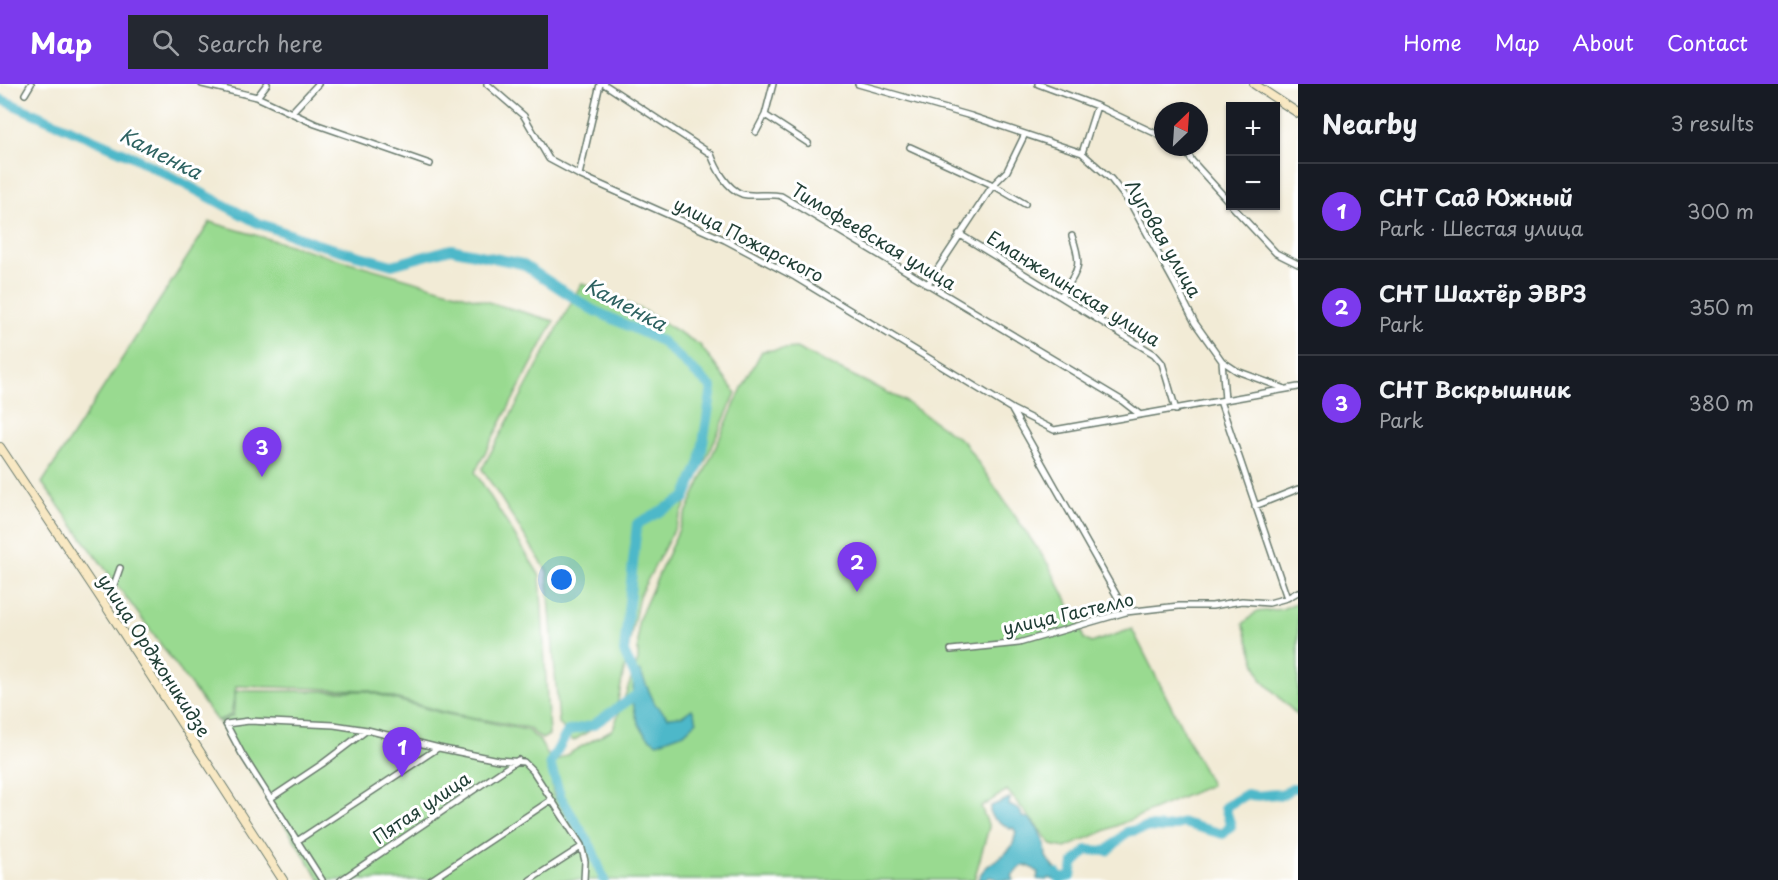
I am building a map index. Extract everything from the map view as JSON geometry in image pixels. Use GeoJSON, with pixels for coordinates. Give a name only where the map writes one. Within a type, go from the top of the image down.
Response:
{"type":"FeatureCollection","features":[{"type":"Feature","properties":{"kind":"main road"},"geometry":{"type":"LineString","coordinates":[[1254,84],[1298,113]]}},
{"type":"Feature","properties":{"kind":"main road","name":"улица Орджоникидзе"},"geometry":{"type":"LineString","coordinates":[[0,447],[284,880]]}},
{"type":"Feature","properties":{"kind":"street"},"geometry":{"type":"LineString","coordinates":[[25,94],[31,84]]}},
{"type":"Feature","properties":{"kind":"street"},"geometry":{"type":"LineString","coordinates":[[202,84],[257,97],[315,124],[430,164]]}},
{"type":"Feature","properties":{"kind":"street"},"geometry":{"type":"LineString","coordinates":[[257,97],[267,84]]}},
{"type":"Feature","properties":{"kind":"street"},"geometry":{"type":"LineString","coordinates":[[291,113],[318,84]]}},
{"type":"Feature","properties":{"kind":"street","name":"улица Пожарского"},"geometry":{"type":"LineString","coordinates":[[487,84],[524,116],[549,159],[579,175],[725,240],[795,276],[1012,409],[1054,430],[1223,401]]}},
{"type":"Feature","properties":{"kind":"street"},"geometry":{"type":"LineString","coordinates":[[579,175],[600,84]]}},
{"type":"Feature","properties":{"kind":"street","name":"Тимофеевская улица"},"geometry":{"type":"LineString","coordinates":[[604,84],[711,154],[722,177],[740,193],[781,196],[1121,400],[1139,414]]}},
{"type":"Feature","properties":{"kind":"street"},"geometry":{"type":"LineString","coordinates":[[756,132],[765,115],[773,84]]}},
{"type":"Feature","properties":{"kind":"street","name":"Луговая улица"},"geometry":{"type":"LineString","coordinates":[[860,84],[1083,153],[1111,179],[1132,206],[1195,323],[1222,361],[1237,371],[1285,389]]}},
{"type":"Feature","properties":{"kind":"street"},"geometry":{"type":"LineString","coordinates":[[1038,84],[1097,106],[1154,133]]}},
{"type":"Feature","properties":{"kind":"street"},"geometry":{"type":"LineString","coordinates":[[1083,153],[1097,106]]}},
{"type":"Feature","properties":{"kind":"street"},"geometry":{"type":"LineString","coordinates":[[765,115],[808,143]]}},
{"type":"Feature","properties":{"kind":"street"},"geometry":{"type":"LineString","coordinates":[[927,285],[993,185],[1007,171],[1025,134]]}},
{"type":"Feature","properties":{"kind":"street"},"geometry":{"type":"LineString","coordinates":[[910,147],[993,185],[1025,204]]}},
{"type":"Feature","properties":{"kind":"street"},"geometry":{"type":"LineString","coordinates":[[1189,156],[1226,198]]}},
{"type":"Feature","properties":{"kind":"street"},"geometry":{"type":"LineString","coordinates":[[1236,210],[1276,254],[1298,264]]}},
{"type":"Feature","properties":{"kind":"street","name":"Еманжелинская улица"},"geometry":{"type":"LineString","coordinates":[[959,234],[1154,354],[1162,363],[1176,410]]}},
{"type":"Feature","properties":{"kind":"street"},"geometry":{"type":"LineString","coordinates":[[1061,296],[1077,272],[1080,258],[1072,236]]}},
{"type":"Feature","properties":{"kind":"street"},"geometry":{"type":"LineString","coordinates":[[1222,361],[1223,401],[1287,598]]}},
{"type":"Feature","properties":{"kind":"street","name":"Луговая улица"},"geometry":{"type":"LineString","coordinates":[[1223,401],[1298,387]]}},
{"type":"Feature","properties":{"kind":"street","name":"улица Пожарского"},"geometry":{"type":"LineString","coordinates":[[1012,409],[1126,612]]}},
{"type":"Feature","properties":{"kind":"street"},"geometry":{"type":"LineString","coordinates":[[1256,506],[1298,489]]}},
{"type":"Feature","properties":{"kind":"street"},"geometry":{"type":"LineString","coordinates":[[98,594],[114,585],[120,568]]}},
{"type":"Feature","properties":{"kind":"street","name":"улица Гастелло"},"geometry":{"type":"LineString","coordinates":[[951,651],[1019,642],[1126,612],[1179,606],[1212,606],[1242,601],[1269,603],[1298,592]]}},
{"type":"Feature","properties":{"kind":"street"},"geometry":{"type":"LineString","coordinates":[[322,880],[242,754],[226,724],[249,721],[334,725],[367,730],[498,760],[524,762],[533,771],[581,847],[585,861],[584,880]]}},
{"type":"Feature","properties":{"kind":"street"},"geometry":{"type":"LineString","coordinates":[[271,798],[367,730]]}},
{"type":"Feature","properties":{"kind":"street"},"geometry":{"type":"LineString","coordinates":[[297,841],[439,748]]}},
{"type":"Feature","properties":{"kind":"street","name":"Пятая улица"},"geometry":{"type":"LineString","coordinates":[[341,880],[518,760]]}},
{"type":"Feature","properties":{"kind":"street"},"geometry":{"type":"LineString","coordinates":[[431,880],[551,800]]}},
{"type":"Feature","properties":{"kind":"street"},"geometry":{"type":"LineString","coordinates":[[530,880],[581,847]]}},
{"type":"Feature","properties":{"kind":"green space"},"geometry":{"type":"Polygon","coordinates":[[[210,222],[554,321],[475,472],[540,576],[549,735],[542,739],[528,728],[443,712],[367,690],[236,686],[231,715],[217,721],[42,483],[210,222]]]}},
{"type":"Feature","properties":{"kind":"green space"},"geometry":{"type":"Polygon","coordinates":[[[582,283],[644,311],[700,345],[736,393],[675,528],[639,596],[615,715],[573,741],[559,723],[547,571],[482,469],[582,283]]]}},
{"type":"Feature","properties":{"kind":"green space"},"geometry":{"type":"Polygon","coordinates":[[[796,348],[903,400],[964,442],[1048,564],[1078,622],[1084,639],[1091,643],[1132,629],[1211,785],[1065,848],[1052,845],[1007,790],[981,807],[989,827],[974,880],[607,880],[596,861],[601,880],[320,880],[219,722],[233,716],[236,691],[365,691],[442,713],[527,730],[539,740],[550,759],[553,795],[595,860],[555,794],[552,763],[613,729],[638,660],[638,621],[742,388],[762,351],[796,348]]]}},
{"type":"Feature","properties":{"kind":"green space"},"geometry":{"type":"Polygon","coordinates":[[[1298,602],[1298,716],[1261,679],[1243,624],[1256,612],[1282,609],[1298,602]]]}},
{"type":"Feature","properties":{"kind":"water"},"geometry":{"type":"Polygon","coordinates":[[[640,671],[655,704],[668,717],[682,716],[692,709],[697,721],[684,733],[657,743],[643,730],[638,722],[633,702],[636,673],[640,671]]]}},
{"type":"Feature","properties":{"kind":"water"},"geometry":{"type":"Polygon","coordinates":[[[1010,798],[1009,805],[1019,810],[1022,817],[1029,818],[1039,831],[1045,844],[1046,857],[1061,876],[1067,875],[1068,879],[1037,879],[1038,872],[1029,866],[1022,866],[1012,876],[1014,880],[990,877],[978,880],[984,869],[1013,844],[1016,832],[1013,828],[1010,829],[995,820],[990,811],[991,806],[1010,798]]]}},
{"type":"Feature","properties":{"kind":"waterway","name":"Каменка"},"geometry":{"type":"LineString","coordinates":[[0,99],[134,157],[258,223],[317,244],[392,265],[451,249],[522,264],[591,309],[661,341],[712,388],[700,462],[685,498],[637,524],[624,652],[642,691],[593,725],[568,731],[550,763],[560,796],[591,847],[604,880]]}},
{"type":"Feature","properties":{"kind":"waterway"},"geometry":{"type":"LineString","coordinates":[[1057,874],[1061,879],[1071,876],[1073,864],[1087,850],[1107,851],[1127,832],[1149,827],[1166,828],[1183,823],[1223,834],[1231,826],[1225,807],[1247,794],[1282,795],[1292,788],[1298,788]]}},
{"type":"Feature","properties":{"kind":"place","name":"СНТ Вскрышник"},"geometry":{"type":"Point","coordinates":[262,477]}},
{"type":"Feature","properties":{"kind":"place","name":"СНТ Шахтёр ЭВРЗ"},"geometry":{"type":"Point","coordinates":[857,592]}},
{"type":"Feature","properties":{"kind":"place","name":"СНТ Сад Южный"},"geometry":{"type":"Point","coordinates":[402,777]}}]}
